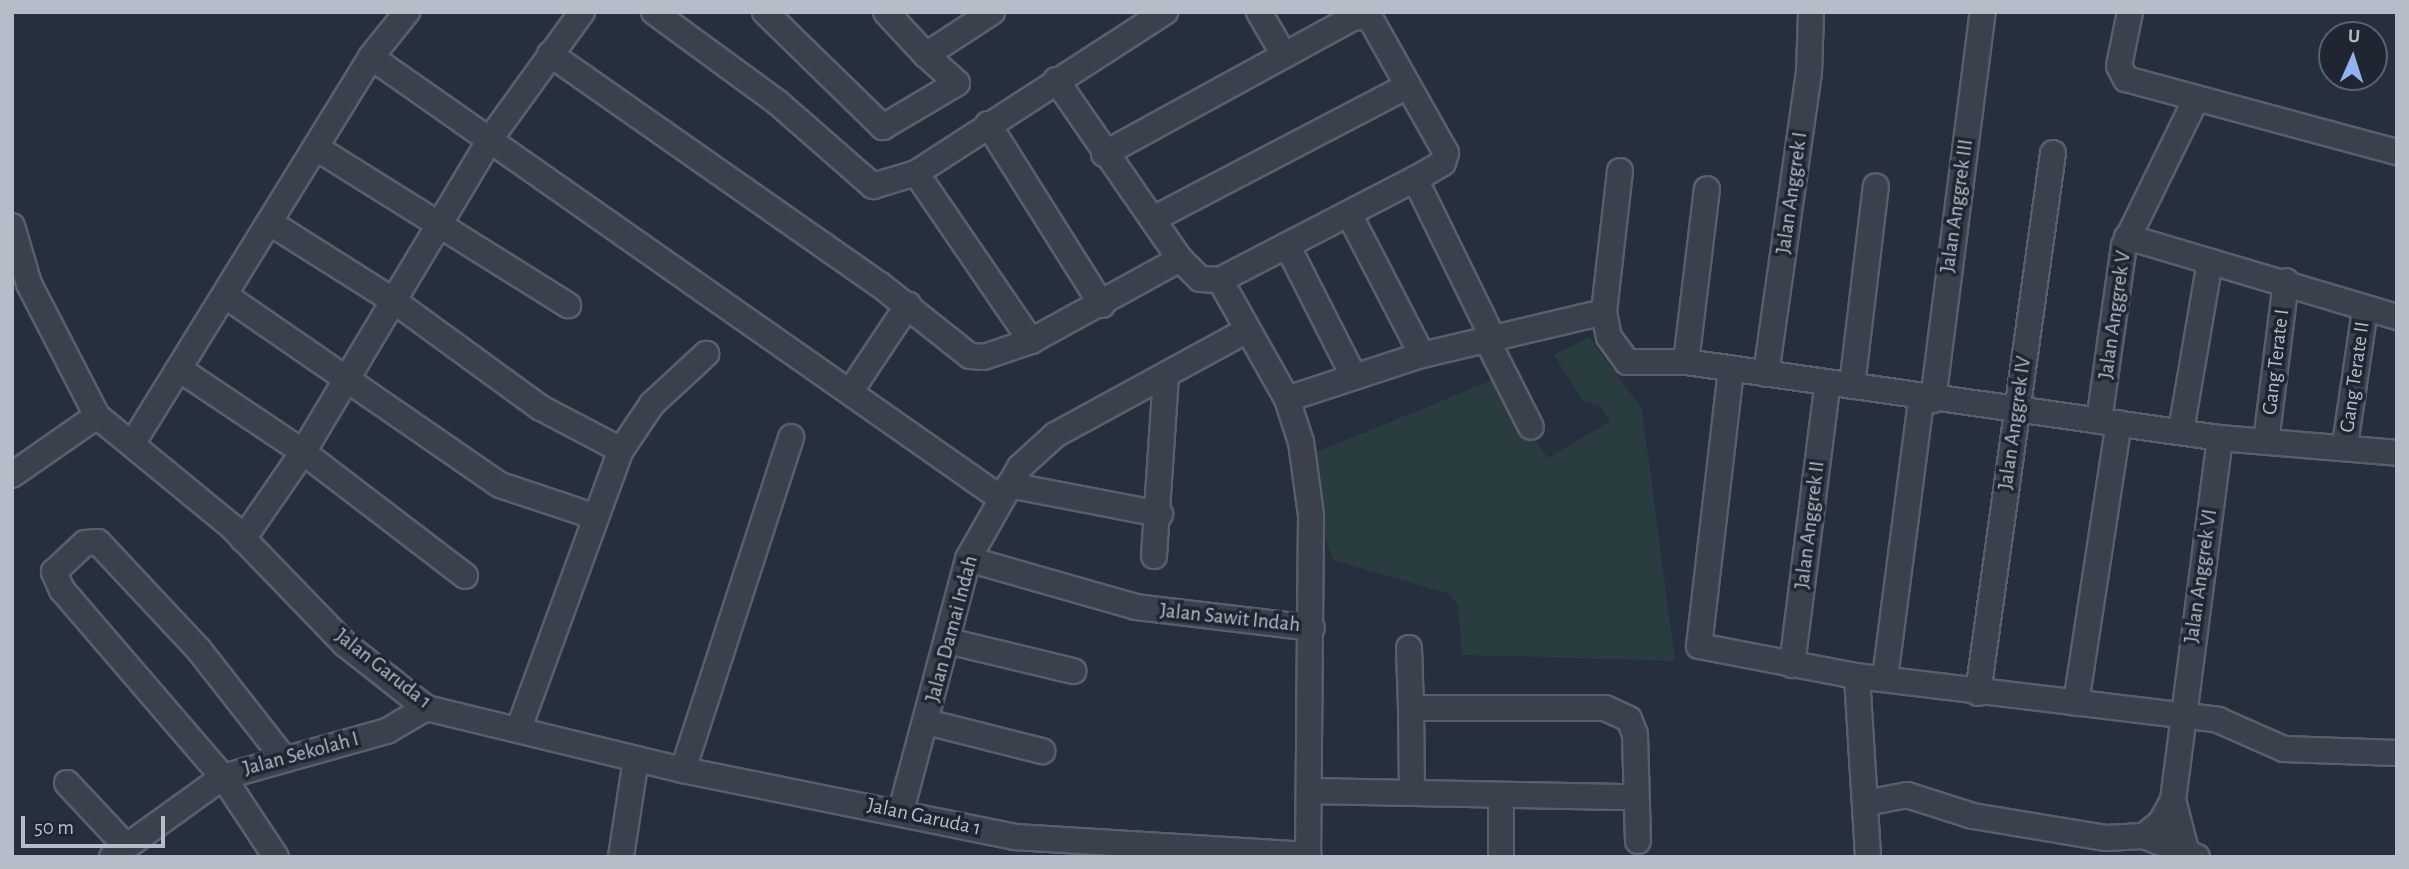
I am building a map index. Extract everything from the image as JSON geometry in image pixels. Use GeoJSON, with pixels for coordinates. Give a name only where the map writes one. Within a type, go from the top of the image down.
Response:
{"type":"FeatureCollection","features":[{"type":"Feature","properties":{"kind":"street"},"geometry":{"type":"LineString","coordinates":[[134,441],[272,224],[371,57],[407,12]]}},
{"type":"Feature","properties":{"kind":"street"},"geometry":{"type":"LineString","coordinates":[[243,539],[303,452],[345,377],[490,139],[582,12]]}},
{"type":"Feature","properties":{"kind":"street"},"geometry":{"type":"LineString","coordinates":[[654,12],[776,102],[855,176],[873,186],[916,173],[1165,12]]}},
{"type":"Feature","properties":{"kind":"street"},"geometry":{"type":"LineString","coordinates":[[765,12],[883,127],[957,83],[926,55],[886,12]]}},
{"type":"Feature","properties":{"kind":"street"},"geometry":{"type":"LineString","coordinates":[[926,55],[992,12]]}},
{"type":"Feature","properties":{"kind":"street"},"geometry":{"type":"LineString","coordinates":[[1259,12],[1284,55]]}},
{"type":"Feature","properties":{"kind":"street","name":"Jalan Anggrek I"},"geometry":{"type":"LineString","coordinates":[[1766,374],[1809,72],[1811,12]]}},
{"type":"Feature","properties":{"kind":"street","name":"Jalan Anggrek III"},"geometry":{"type":"LineString","coordinates":[[1885,678],[1983,12]]}},
{"type":"Feature","properties":{"kind":"street"},"geometry":{"type":"LineString","coordinates":[[2130,12],[2120,73],[2196,99],[2397,152]]}},
{"type":"Feature","properties":{"kind":"street"},"geometry":{"type":"LineString","coordinates":[[1056,80],[1104,154],[1155,218],[1180,258],[1200,279],[1220,280],[1349,214],[1443,163],[1446,153],[1363,15],[1284,55],[1104,154]]}},
{"type":"Feature","properties":{"kind":"street"},"geometry":{"type":"LineString","coordinates":[[550,54],[908,305],[970,356],[984,357],[1031,341],[1101,305],[1180,258]]}},
{"type":"Feature","properties":{"kind":"street"},"geometry":{"type":"LineString","coordinates":[[371,57],[850,392],[1004,491],[1160,514]]}},
{"type":"Feature","properties":{"kind":"street"},"geometry":{"type":"LineString","coordinates":[[1155,218],[1407,86]]}},
{"type":"Feature","properties":{"kind":"street","name":"Jalan Anggrek V"},"geometry":{"type":"LineString","coordinates":[[2076,703],[2109,422],[2127,237],[2196,99]]}},
{"type":"Feature","properties":{"kind":"street"},"geometry":{"type":"LineString","coordinates":[[988,124],[1101,305]]}},
{"type":"Feature","properties":{"kind":"street"},"geometry":{"type":"LineString","coordinates":[[318,149],[568,305]]}},
{"type":"Feature","properties":{"kind":"street","name":"Jalan Anggrek IV"},"geometry":{"type":"LineString","coordinates":[[1978,693],[2053,153]]}},
{"type":"Feature","properties":{"kind":"street"},"geometry":{"type":"LineString","coordinates":[[1583,317],[1620,171]]}},
{"type":"Feature","properties":{"kind":"street"},"geometry":{"type":"LineString","coordinates":[[916,173],[1031,341]]}},
{"type":"Feature","properties":{"kind":"street"},"geometry":{"type":"LineString","coordinates":[[1415,179],[1531,427]]}},
{"type":"Feature","properties":{"kind":"street"},"geometry":{"type":"LineString","coordinates":[[1852,386],[1876,186]]}},
{"type":"Feature","properties":{"kind":"street"},"geometry":{"type":"LineString","coordinates":[[1686,362],[1707,189]]}},
{"type":"Feature","properties":{"kind":"street"},"geometry":{"type":"LineString","coordinates":[[1349,214],[1422,355]]}},
{"type":"Feature","properties":{"kind":"street"},"geometry":{"type":"LineString","coordinates":[[272,224],[394,300],[541,408],[621,450]]}},
{"type":"Feature","properties":{"kind":"street","name":"Jalan Garuda 1"},"geometry":{"type":"LineString","coordinates":[[12,226],[18,265],[97,416],[134,441],[243,539],[345,644],[426,708],[519,728],[683,771],[901,811],[1013,847],[1308,856]]}},
{"type":"Feature","properties":{"kind":"street"},"geometry":{"type":"LineString","coordinates":[[2127,237],[2286,281],[2365,309],[2397,317]]}},
{"type":"Feature","properties":{"kind":"street"},"geometry":{"type":"LineString","coordinates":[[1287,245],[1354,377]]}},
{"type":"Feature","properties":{"kind":"street"},"geometry":{"type":"LineString","coordinates":[[2181,431],[2210,261]]}},
{"type":"Feature","properties":{"kind":"street"},"geometry":{"type":"LineString","coordinates":[[1220,280],[1244,332],[1287,399],[1301,442],[1311,515],[1312,628]]}},
{"type":"Feature","properties":{"kind":"street","name":"Gang Terate I"},"geometry":{"type":"LineString","coordinates":[[2266,442],[2286,281]]}},
{"type":"Feature","properties":{"kind":"street"},"geometry":{"type":"LineString","coordinates":[[226,296],[500,485],[596,517]]}},
{"type":"Feature","properties":{"kind":"street"},"geometry":{"type":"LineString","coordinates":[[850,392],[908,305]]}},
{"type":"Feature","properties":{"kind":"street","name":"Gang Terate II"},"geometry":{"type":"LineString","coordinates":[[2344,445],[2365,309]]}},
{"type":"Feature","properties":{"kind":"street"},"geometry":{"type":"LineString","coordinates":[[1287,399],[1422,355],[1583,317]]}},
{"type":"Feature","properties":{"kind":"street"},"geometry":{"type":"LineString","coordinates":[[1583,317],[1623,360],[1686,362],[1827,386],[1852,386],[1927,399],[2220,438],[2344,445],[2397,453]]}},
{"type":"Feature","properties":{"kind":"street","name":"Jalan Damai Indah"},"geometry":{"type":"LineString","coordinates":[[901,811],[927,722],[968,559],[1004,491],[1044,442],[1244,332]]}},
{"type":"Feature","properties":{"kind":"street"},"geometry":{"type":"LineString","coordinates":[[519,728],[621,450],[652,404],[706,354]]}},
{"type":"Feature","properties":{"kind":"street"},"geometry":{"type":"LineString","coordinates":[[179,369],[303,452],[465,576]]}},
{"type":"Feature","properties":{"kind":"street"},"geometry":{"type":"LineString","coordinates":[[1731,370],[1699,646],[1857,676],[1978,693],[2181,715],[2241,726],[2263,744],[2284,749],[2397,753]]}},
{"type":"Feature","properties":{"kind":"street"},"geometry":{"type":"LineString","coordinates":[[1154,556],[1160,514],[1166,376]]}},
{"type":"Feature","properties":{"kind":"street","name":"Jalan Anggrek II"},"geometry":{"type":"LineString","coordinates":[[1792,665],[1827,386]]}},
{"type":"Feature","properties":{"kind":"street"},"geometry":{"type":"LineString","coordinates":[[12,475],[97,416]]}},
{"type":"Feature","properties":{"kind":"street"},"geometry":{"type":"LineString","coordinates":[[683,771],[791,437]]}},
{"type":"Feature","properties":{"kind":"street","name":"Jalan Anggrek VI"},"geometry":{"type":"LineString","coordinates":[[2173,800],[2181,715],[2220,438]]}},
{"type":"Feature","properties":{"kind":"street"},"geometry":{"type":"LineString","coordinates":[[276,857],[223,777],[55,581],[54,572],[85,543],[98,542],[200,650],[283,757]]}},
{"type":"Feature","properties":{"kind":"street","name":"Jalan Sawit Indah"},"geometry":{"type":"LineString","coordinates":[[968,559],[1136,607],[1312,628],[1308,856]]}},
{"type":"Feature","properties":{"kind":"street"},"geometry":{"type":"LineString","coordinates":[[948,641],[1073,671]]}},
{"type":"Feature","properties":{"kind":"street"},"geometry":{"type":"LineString","coordinates":[[1409,648],[1412,789]]}},
{"type":"Feature","properties":{"kind":"street"},"geometry":{"type":"LineString","coordinates":[[1857,676],[1868,857]]}},
{"type":"Feature","properties":{"kind":"street","name":"Jalan Sekolah I"},"geometry":{"type":"LineString","coordinates":[[119,853],[223,777],[283,757],[387,731],[426,708]]}},
{"type":"Feature","properties":{"kind":"street"},"geometry":{"type":"LineString","coordinates":[[1411,708],[1619,712],[1635,735],[1638,841]]}},
{"type":"Feature","properties":{"kind":"street"},"geometry":{"type":"LineString","coordinates":[[927,722],[1042,751]]}},
{"type":"Feature","properties":{"kind":"street"},"geometry":{"type":"LineString","coordinates":[[621,857],[636,760]]}},
{"type":"Feature","properties":{"kind":"street"},"geometry":{"type":"LineString","coordinates":[[67,783],[119,853]]}},
{"type":"Feature","properties":{"kind":"street"},"geometry":{"type":"LineString","coordinates":[[1309,790],[1412,789],[1501,795],[1635,797]]}},
{"type":"Feature","properties":{"kind":"street"},"geometry":{"type":"LineString","coordinates":[[1501,795],[1501,857]]}},
{"type":"Feature","properties":{"kind":"street"},"geometry":{"type":"LineString","coordinates":[[1866,803],[1907,795],[2012,824],[2106,838],[2144,836],[2191,853]]}},
{"type":"Feature","properties":{"kind":"street"},"geometry":{"type":"LineString","coordinates":[[2144,836],[2173,800]]}},
{"type":"Feature","properties":{"kind":"street"},"geometry":{"type":"LineString","coordinates":[[2173,800],[2191,853]]}},
{"type":"Feature","properties":{"kind":"shaded area"},"geometry":{"type":"Polygon","coordinates":[[[1589,337],[1642,409],[1675,661],[1462,655],[1458,605],[1449,594],[1333,560],[1321,523],[1314,453],[1495,379],[1548,458],[1610,421],[1601,406],[1583,401],[1554,355],[1589,337]]]}}]}
